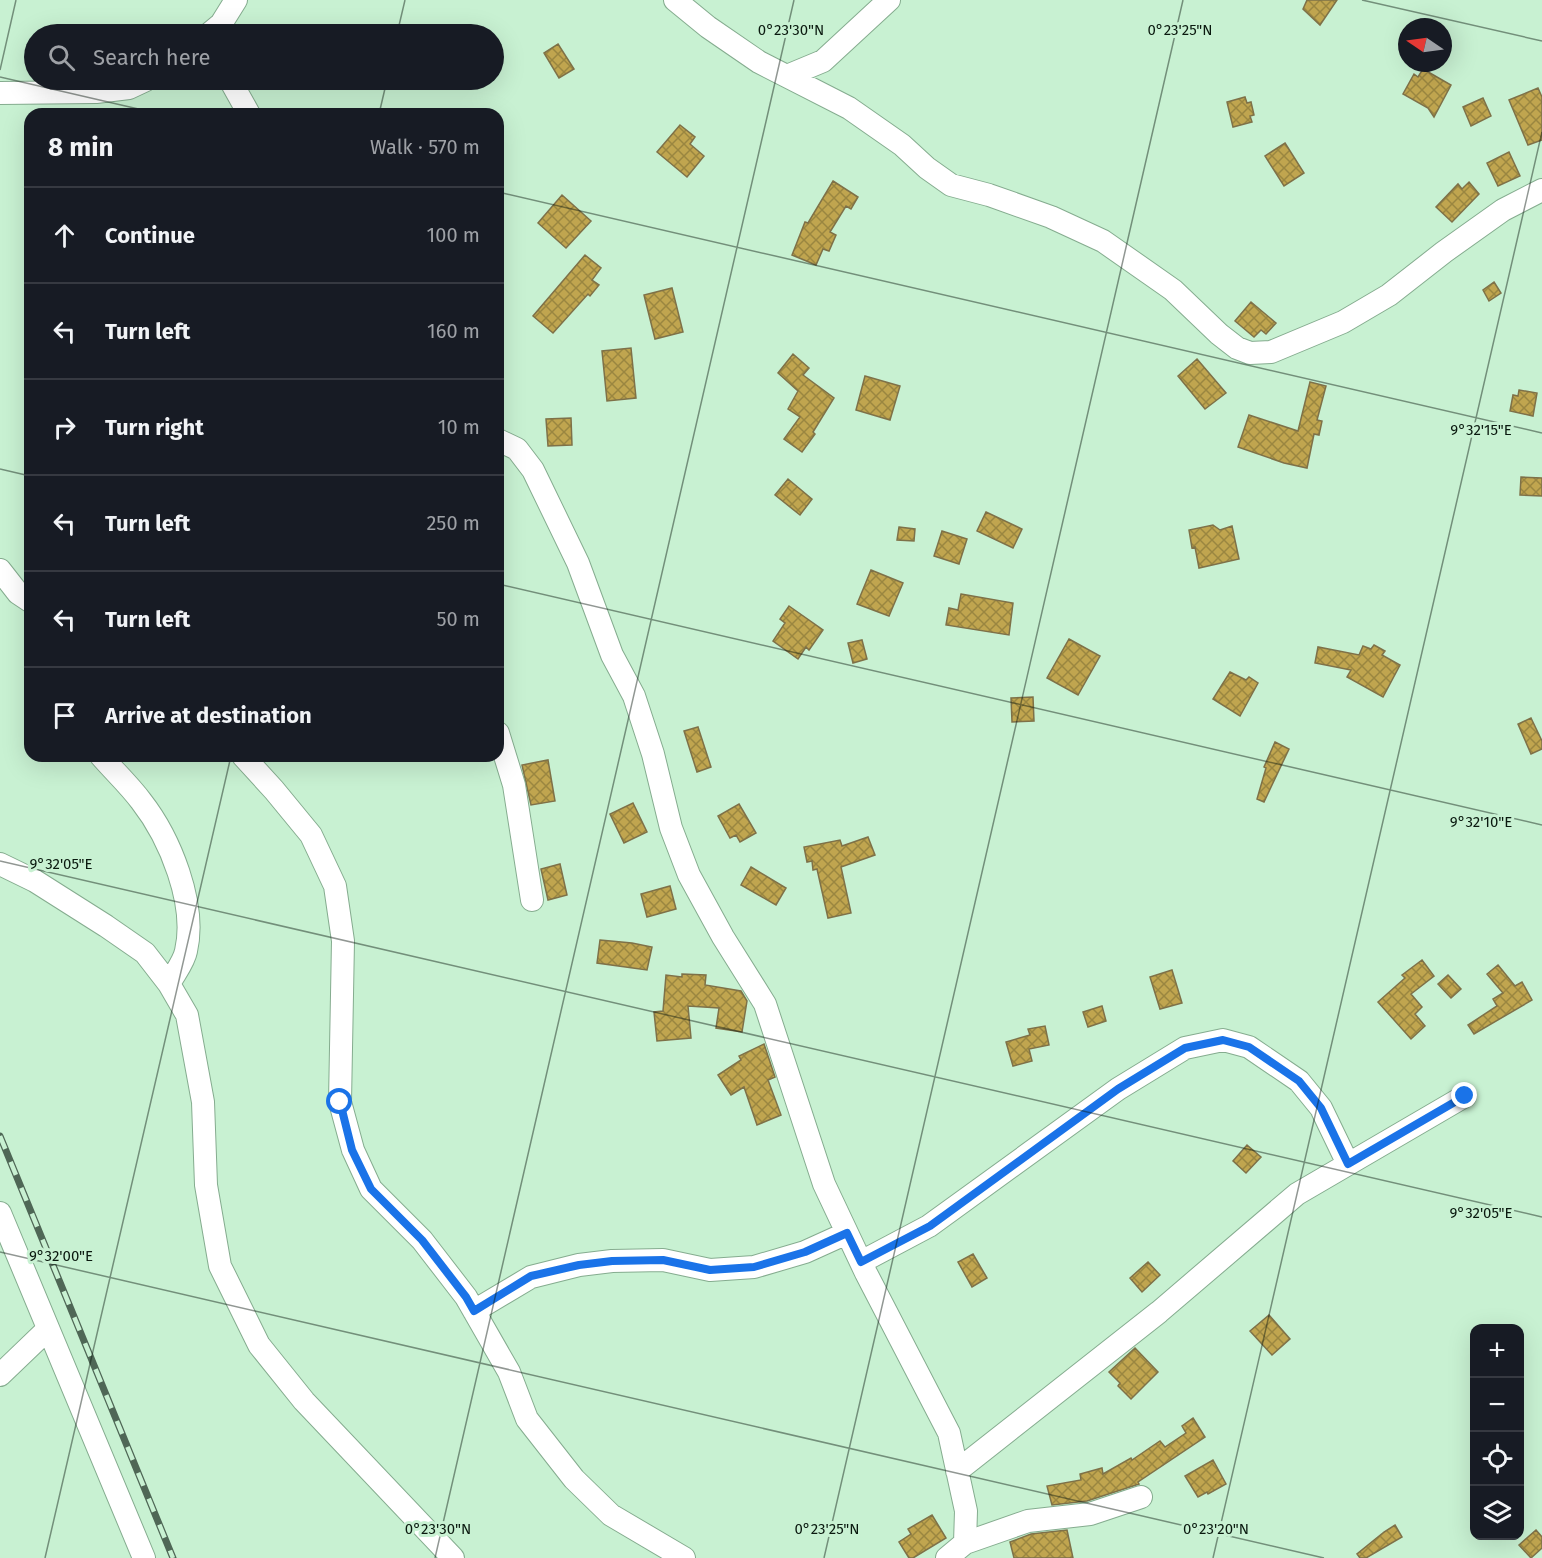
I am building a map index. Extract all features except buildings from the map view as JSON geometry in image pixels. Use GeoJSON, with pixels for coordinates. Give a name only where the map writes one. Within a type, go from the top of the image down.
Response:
{"type":"FeatureCollection","features":[{"type":"Feature","properties":{"kind":"street"},"geometry":{"type":"LineString","coordinates":[[221,24],[236,0]]}},
{"type":"Feature","properties":{"kind":"street"},"geometry":{"type":"LineString","coordinates":[[675,0],[708,27],[759,62],[849,108],[902,145],[927,168],[951,185],[989,195],[1051,217],[1103,241],[1173,290],[1237,348],[1250,353],[1271,352],[1343,322],[1389,295],[1503,210],[1542,190]]}},
{"type":"Feature","properties":{"kind":"street"},"geometry":{"type":"LineString","coordinates":[[788,76],[823,61],[889,0]]}},
{"type":"Feature","properties":{"kind":"street"},"geometry":{"type":"LineString","coordinates":[[0,93],[112,90]]}},
{"type":"Feature","properties":{"kind":"street"},"geometry":{"type":"LineString","coordinates":[[236,90],[246,108]]}},
{"type":"Feature","properties":{"kind":"street"},"geometry":{"type":"LineString","coordinates":[[504,443],[517,449],[533,470],[578,563],[612,655],[634,696],[653,754],[671,828],[686,865],[723,937],[765,1004],[824,1184],[861,1262],[949,1433],[966,1510],[965,1543]]}},
{"type":"Feature","properties":{"kind":"street"},"geometry":{"type":"LineString","coordinates":[[0,570],[18,593],[24,597]]}},
{"type":"Feature","properties":{"kind":"street"},"geometry":{"type":"LineString","coordinates":[[504,752],[514,785],[532,900]]}},
{"type":"Feature","properties":{"kind":"street"},"geometry":{"type":"LineString","coordinates":[[106,762],[141,801],[162,835],[185,891],[189,925],[186,953],[169,984]]}},
{"type":"Feature","properties":{"kind":"street"},"geometry":{"type":"LineString","coordinates":[[248,762],[311,835],[334,886],[343,941],[340,1102],[352,1150],[371,1189],[422,1240],[466,1297],[509,1372],[527,1419],[574,1479],[611,1515],[684,1558]]}},
{"type":"Feature","properties":{"kind":"street"},"geometry":{"type":"LineString","coordinates":[[0,864],[35,881],[135,946],[144,953],[169,984],[187,1015],[203,1101],[206,1185],[220,1266],[259,1345],[304,1401],[453,1558]]}},
{"type":"Feature","properties":{"kind":"street"},"geometry":{"type":"LineString","coordinates":[[861,1262],[930,1226],[1118,1089],[1185,1048],[1223,1040],[1249,1047],[1299,1081],[1321,1108],[1348,1164]]}},
{"type":"Feature","properties":{"kind":"street"},"geometry":{"type":"LineString","coordinates":[[957,1471],[1159,1312],[1297,1194],[1465,1096]]}},
{"type":"Feature","properties":{"kind":"street"},"geometry":{"type":"LineString","coordinates":[[0,1213],[144,1558]]}},
{"type":"Feature","properties":{"kind":"street"},"geometry":{"type":"LineString","coordinates":[[474,1311],[531,1276],[579,1265],[612,1261],[663,1260],[710,1270],[754,1267],[805,1252],[847,1233]]}},
{"type":"Feature","properties":{"kind":"street"},"geometry":{"type":"LineString","coordinates":[[0,1375],[48,1329]]}},
{"type":"Feature","properties":{"kind":"street"},"geometry":{"type":"LineString","coordinates":[[947,1558],[965,1543],[1028,1521],[1090,1514],[1140,1497]]}},
{"type":"Feature","properties":{"kind":"railway"},"geometry":{"type":"LineString","coordinates":[[0,1136],[173,1558]]}},
{"type":"Feature","properties":{"kind":"route"},"geometry":{"type":"LineString","coordinates":[[340,1102],[352,1150],[371,1189],[422,1240],[466,1297],[474,1311],[531,1276],[579,1265],[612,1261],[663,1260],[710,1270],[754,1267],[805,1252],[847,1233],[861,1262],[930,1226],[1118,1089],[1185,1048],[1223,1040],[1249,1047],[1273,1062],[1299,1081],[1321,1108],[1348,1164],[1465,1096]]}}]}
